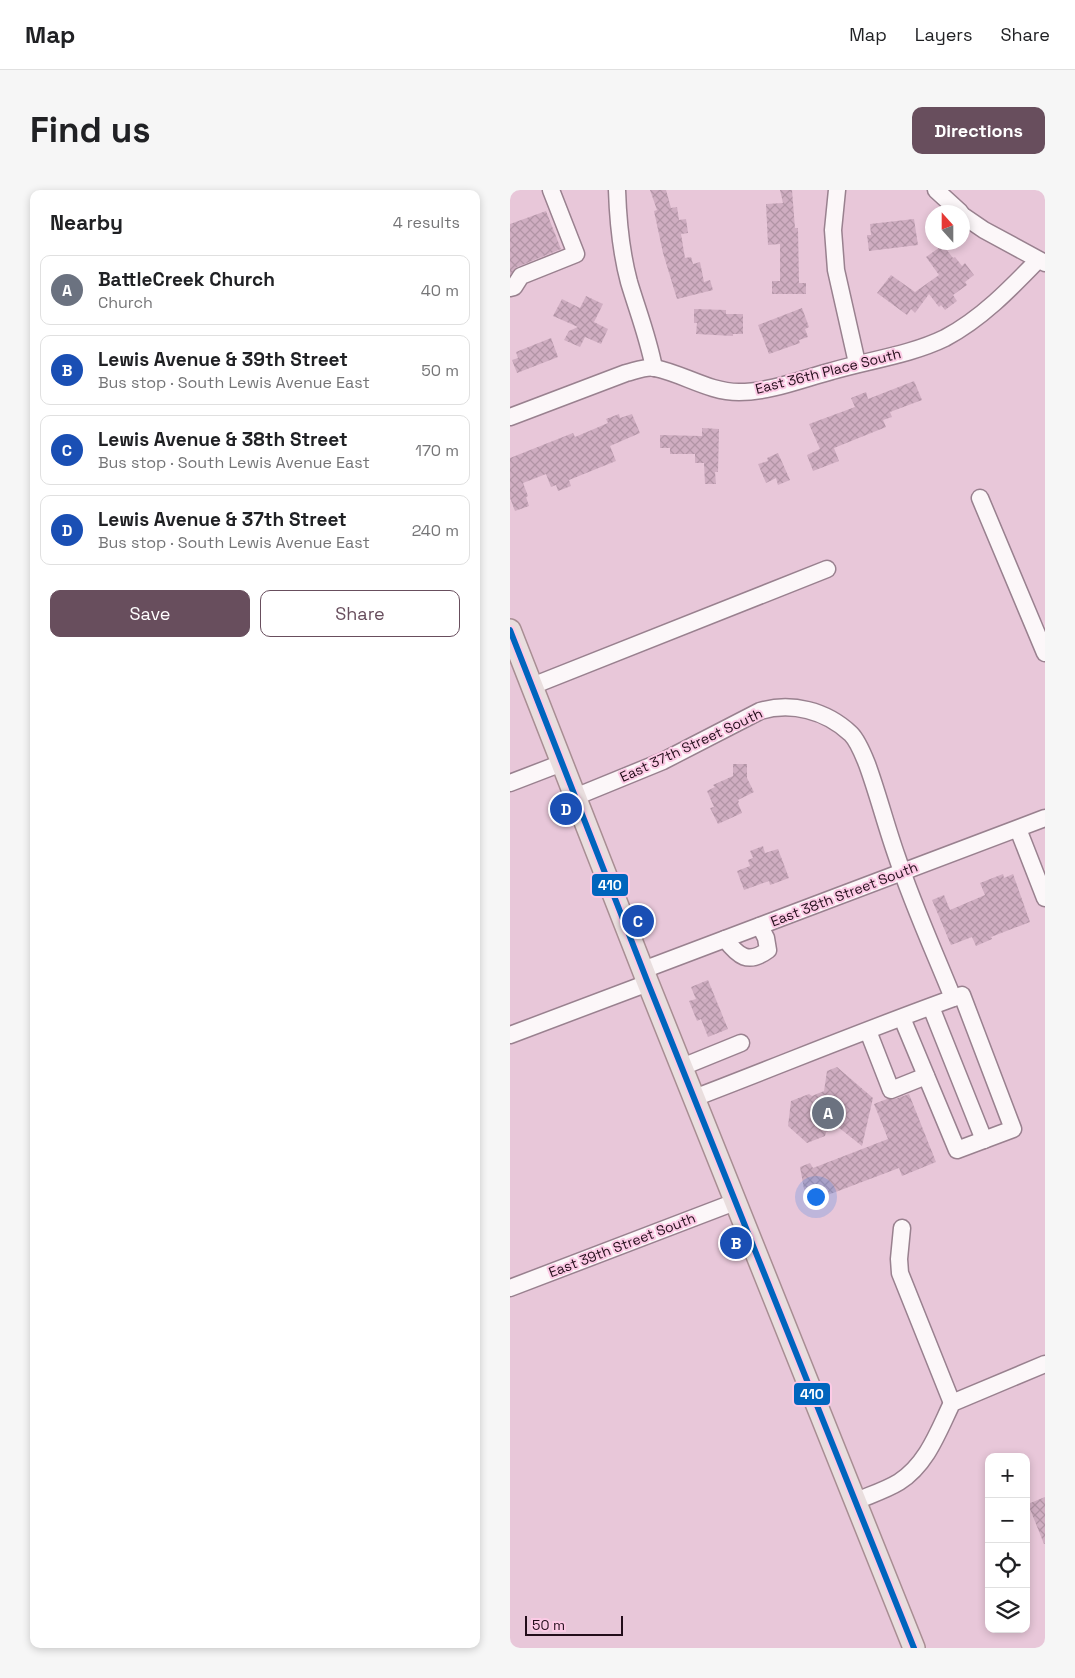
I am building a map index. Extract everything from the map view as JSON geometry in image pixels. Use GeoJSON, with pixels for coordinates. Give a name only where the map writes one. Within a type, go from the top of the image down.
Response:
{"type":"FeatureCollection","features":[{"type":"Feature","properties":{"kind":"main road"},"geometry":{"type":"LineString","coordinates":[[510,630],[735,1202],[914,1648]]}},
{"type":"Feature","properties":{"kind":"street"},"geometry":{"type":"LineString","coordinates":[[510,288],[514,287],[521,276],[576,254],[551,190]]}},
{"type":"Feature","properties":{"kind":"street"},"geometry":{"type":"LineString","coordinates":[[617,190],[618,226],[622,252],[629,282],[648,336],[654,368]]}},
{"type":"Feature","properties":{"kind":"street"},"geometry":{"type":"LineString","coordinates":[[837,190],[834,230],[836,270],[857,363]]}},
{"type":"Feature","properties":{"kind":"street"},"geometry":{"type":"LineString","coordinates":[[936,190],[952,205]]}},
{"type":"Feature","properties":{"kind":"street"},"geometry":{"type":"LineString","coordinates":[[970,220],[1042,262]]}},
{"type":"Feature","properties":{"kind":"street","name":"East 36th Place South"},"geometry":{"type":"LineString","coordinates":[[510,417],[626,373],[654,368],[714,389],[738,392],[756,391],[857,363],[909,351],[944,338],[965,326],[1042,262]]}},
{"type":"Feature","properties":{"kind":"street"},"geometry":{"type":"LineString","coordinates":[[980,498],[1045,653]]}},
{"type":"Feature","properties":{"kind":"street"},"geometry":{"type":"LineString","coordinates":[[532,686],[827,569]]}},
{"type":"Feature","properties":{"kind":"street","name":"East 37th Street South"},"geometry":{"type":"LineString","coordinates":[[575,797],[663,761],[767,709],[775,707],[802,709],[818,713],[837,723],[852,735],[861,751],[874,783],[902,872],[952,998]]}},
{"type":"Feature","properties":{"kind":"street"},"geometry":{"type":"LineString","coordinates":[[510,783],[562,763]]}},
{"type":"Feature","properties":{"kind":"street","name":"East 38th Street South"},"geometry":{"type":"LineString","coordinates":[[510,1035],[646,976],[725,939],[1045,818]]}},
{"type":"Feature","properties":{"kind":"street"},"geometry":{"type":"LineString","coordinates":[[1018,829],[1045,898]]}},
{"type":"Feature","properties":{"kind":"street"},"geometry":{"type":"LineString","coordinates":[[725,939],[734,952],[745,957],[759,956],[768,950],[766,938],[760,926]]}},
{"type":"Feature","properties":{"kind":"street"},"geometry":{"type":"LineString","coordinates":[[694,1098],[952,998],[962,995],[1014,1129],[957,1150],[902,1018]]}},
{"type":"Feature","properties":{"kind":"street"},"geometry":{"type":"LineString","coordinates":[[930,1007],[984,1140]]}},
{"type":"Feature","properties":{"kind":"street"},"geometry":{"type":"LineString","coordinates":[[868,1031],[891,1090],[926,1076]]}},
{"type":"Feature","properties":{"kind":"street"},"geometry":{"type":"LineString","coordinates":[[682,1067],[742,1043]]}},
{"type":"Feature","properties":{"kind":"street","name":"East 39th Street South"},"geometry":{"type":"LineString","coordinates":[[510,1288],[735,1202]]}},
{"type":"Feature","properties":{"kind":"street"},"geometry":{"type":"LineString","coordinates":[[902,1228],[899,1259],[900,1273],[952,1402]]}},
{"type":"Feature","properties":{"kind":"street"},"geometry":{"type":"LineString","coordinates":[[856,1501],[897,1483],[910,1474],[928,1451],[952,1402],[1045,1364]]}},
{"type":"Feature","properties":{"kind":"building"},"geometry":{"type":"Polygon","coordinates":[[[650,190],[666,190],[671,208],[677,207],[679,220],[686,219],[688,233],[681,234],[685,258],[691,257],[693,264],[700,262],[704,282],[710,280],[713,290],[677,299],[663,253],[654,211],[657,210],[650,190]]]}},
{"type":"Feature","properties":{"kind":"building"},"geometry":{"type":"Polygon","coordinates":[[[780,190],[792,190],[795,228],[798,228],[799,283],[806,283],[806,294],[772,294],[772,281],[780,281],[780,244],[768,245],[766,204],[783,203],[780,190]]]}},
{"type":"Feature","properties":{"kind":"building"},"geometry":{"type":"Polygon","coordinates":[[[546,211],[561,249],[517,267],[510,275],[510,224],[546,211]]]}},
{"type":"Feature","properties":{"kind":"building"},"geometry":{"type":"Polygon","coordinates":[[[914,219],[918,245],[869,251],[867,235],[871,235],[870,224],[914,219]]]}},
{"type":"Feature","properties":{"kind":"building"},"geometry":{"type":"Polygon","coordinates":[[[936,250],[947,250],[962,266],[965,263],[974,275],[965,282],[967,285],[953,295],[957,301],[945,310],[941,305],[939,307],[929,294],[915,313],[911,309],[907,315],[877,293],[891,275],[915,292],[939,275],[926,257],[936,250]]]}},
{"type":"Feature","properties":{"kind":"building"},"geometry":{"type":"Polygon","coordinates":[[[586,296],[603,304],[594,322],[608,329],[601,344],[585,337],[580,347],[564,340],[569,331],[578,327],[553,316],[562,299],[580,308],[586,296]]]}},
{"type":"Feature","properties":{"kind":"building"},"geometry":{"type":"Polygon","coordinates":[[[802,308],[809,327],[805,329],[808,337],[799,340],[800,343],[769,354],[758,325],[802,308]]]}},
{"type":"Feature","properties":{"kind":"building"},"geometry":{"type":"Polygon","coordinates":[[[694,309],[726,310],[726,314],[743,314],[743,334],[733,334],[733,336],[696,334],[697,323],[694,323],[694,309]]]}},
{"type":"Feature","properties":{"kind":"building"},"geometry":{"type":"Polygon","coordinates":[[[551,338],[558,357],[517,373],[512,360],[518,358],[516,352],[551,338]]]}},
{"type":"Feature","properties":{"kind":"building"},"geometry":{"type":"Polygon","coordinates":[[[914,381],[922,400],[890,412],[892,417],[883,420],[886,427],[834,448],[839,461],[813,471],[807,455],[820,449],[809,424],[855,407],[851,398],[866,392],[868,399],[914,381]]]}},
{"type":"Feature","properties":{"kind":"building"},"geometry":{"type":"Polygon","coordinates":[[[619,414],[620,418],[632,414],[640,433],[610,446],[616,461],[569,480],[571,486],[558,491],[556,485],[551,487],[546,474],[523,483],[528,496],[526,497],[529,506],[515,511],[510,498],[510,458],[573,433],[575,437],[608,423],[606,419],[619,414]]]}},
{"type":"Feature","properties":{"kind":"building"},"geometry":{"type":"Polygon","coordinates":[[[702,428],[719,429],[718,472],[715,472],[716,484],[705,484],[704,463],[695,463],[695,454],[670,454],[670,448],[660,448],[660,435],[702,436],[702,428]]]}},
{"type":"Feature","properties":{"kind":"building"},"geometry":{"type":"Polygon","coordinates":[[[778,453],[790,480],[778,485],[776,478],[766,483],[758,464],[768,461],[767,458],[778,453]]]}},
{"type":"Feature","properties":{"kind":"building"},"geometry":{"type":"Polygon","coordinates":[[[733,764],[747,764],[747,778],[754,792],[738,800],[742,813],[718,824],[710,808],[714,807],[707,791],[715,787],[713,785],[733,776],[733,764]]]}},
{"type":"Feature","properties":{"kind":"building"},"geometry":{"type":"Polygon","coordinates":[[[763,846],[765,853],[778,849],[789,878],[770,885],[769,881],[744,890],[737,871],[750,866],[748,860],[753,858],[750,851],[763,846]]]}},
{"type":"Feature","properties":{"kind":"building"},"geometry":{"type":"Polygon","coordinates":[[[1003,874],[1004,878],[1013,874],[1030,922],[991,937],[992,939],[976,946],[972,937],[951,945],[932,900],[944,895],[950,910],[985,895],[980,883],[1003,874]]]}},
{"type":"Feature","properties":{"kind":"building"},"geometry":{"type":"Polygon","coordinates":[[[708,980],[728,1029],[708,1037],[701,1019],[697,1021],[689,1001],[696,999],[691,987],[708,980]]]}},
{"type":"Feature","properties":{"kind":"building"},"geometry":{"type":"Polygon","coordinates":[[[837,1067],[873,1098],[862,1146],[838,1127],[826,1132],[825,1136],[807,1143],[788,1126],[791,1101],[824,1091],[827,1071],[837,1067]]]}},
{"type":"Feature","properties":{"kind":"building"},"geometry":{"type":"Polygon","coordinates":[[[909,1094],[936,1162],[902,1176],[899,1168],[825,1196],[825,1203],[816,1206],[804,1189],[800,1167],[810,1163],[813,1168],[888,1139],[874,1104],[909,1094]]]}},
{"type":"Feature","properties":{"kind":"building"},"geometry":{"type":"Polygon","coordinates":[[[1045,1497],[1045,1544],[1030,1509],[1030,1503],[1045,1497]]]}},
{"type":"Feature","properties":{"kind":"transit line","name":"410"},"geometry":{"type":"LineString","coordinates":[[510,630],[648,983],[914,1648]]}},
{"type":"Feature","properties":{"kind":"place","name":"Lewis Avenue & 37th Street"},"geometry":{"type":"Point","coordinates":[566,809]}},
{"type":"Feature","properties":{"kind":"place","name":"Lewis Avenue & 38th Street"},"geometry":{"type":"Point","coordinates":[638,921]}},
{"type":"Feature","properties":{"kind":"place","name":"BattleCreek Church"},"geometry":{"type":"Point","coordinates":[828,1113]}},
{"type":"Feature","properties":{"kind":"place","name":"Lewis Avenue & 39th Street"},"geometry":{"type":"Point","coordinates":[736,1243]}}]}
